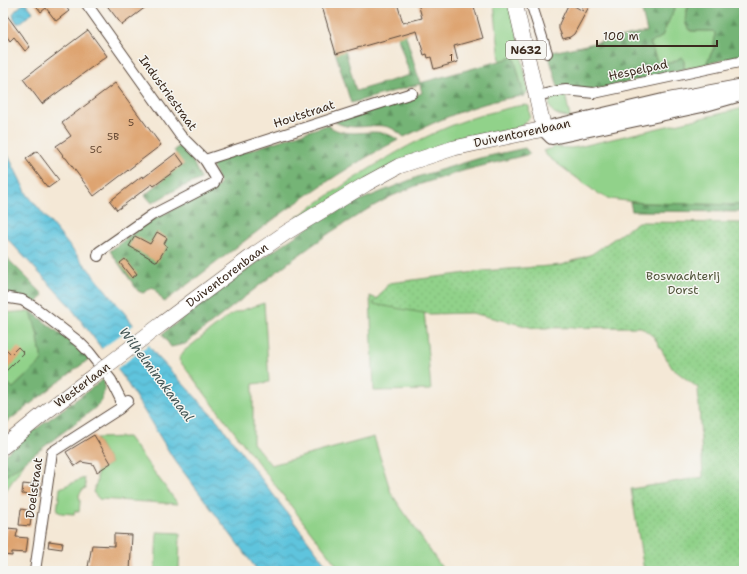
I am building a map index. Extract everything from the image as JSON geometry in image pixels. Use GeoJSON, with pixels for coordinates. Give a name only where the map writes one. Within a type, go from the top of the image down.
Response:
{"type":"FeatureCollection","features":[{"type":"Feature","properties":{"kind":"main road","name":"N632"},"geometry":{"type":"LineString","coordinates":[[515,3],[550,131]]}},
{"type":"Feature","properties":{"kind":"main road","name":"Duiventorenbaan"},"geometry":{"type":"LineString","coordinates":[[163,323],[254,254],[287,232],[313,217],[321,216],[376,187],[418,168],[456,156],[663,101],[744,86]]}},
{"type":"Feature","properties":{"kind":"main road","name":"Duiventorenbaan"},"geometry":{"type":"LineString","coordinates":[[550,131],[702,105],[744,93]]}},
{"type":"Feature","properties":{"kind":"main road","name":"Westerlaan"},"geometry":{"type":"LineString","coordinates":[[3,447],[47,411],[163,323]]}},
{"type":"Feature","properties":{"kind":"street","name":"Industriestraat"},"geometry":{"type":"LineString","coordinates":[[86,3],[180,135],[205,160],[216,178],[214,183],[152,215],[99,252],[98,256]]}},
{"type":"Feature","properties":{"kind":"street"},"geometry":{"type":"LineString","coordinates":[[532,3],[547,53]]}},
{"type":"Feature","properties":{"kind":"street","name":"Hespelpad"},"geometry":{"type":"LineString","coordinates":[[540,96],[566,90],[594,93],[744,61]]}},
{"type":"Feature","properties":{"kind":"street","name":"Houtstraat"},"geometry":{"type":"LineString","coordinates":[[205,160],[412,93]]}},
{"type":"Feature","properties":{"kind":"street","name":"Doelstraat"},"geometry":{"type":"LineString","coordinates":[[3,297],[22,300],[34,307],[79,342],[89,352],[111,380],[121,400],[125,403],[119,409],[52,452],[35,571]]}},
{"type":"Feature","properties":{"kind":"green space"},"geometry":{"type":"Polygon","coordinates":[[[494,3],[512,3],[528,91],[524,96],[514,57],[500,61],[494,3]]]}},
{"type":"Feature","properties":{"kind":"green space"},"geometry":{"type":"Polygon","coordinates":[[[640,3],[677,3],[662,36],[650,43],[659,67],[664,63],[671,63],[682,57],[684,59],[684,69],[589,91],[559,90],[548,53],[647,32],[640,3]]]}},
{"type":"Feature","properties":{"kind":"green space"},"geometry":{"type":"Polygon","coordinates":[[[677,3],[689,3],[685,21],[690,31],[713,31],[715,33],[714,48],[706,64],[684,69],[684,59],[682,57],[671,63],[664,63],[659,67],[650,42],[657,40],[662,36],[677,3]]]}},
{"type":"Feature","properties":{"kind":"green space"},"geometry":{"type":"Polygon","coordinates":[[[689,3],[744,3],[744,55],[706,64],[714,48],[715,33],[713,31],[693,31],[688,29],[685,22],[689,3]]]}},
{"type":"Feature","properties":{"kind":"green space"},"geometry":{"type":"Polygon","coordinates":[[[404,29],[420,83],[514,57],[524,96],[508,98],[462,111],[404,137],[393,129],[384,126],[350,127],[335,122],[422,93],[420,84],[351,103],[334,48],[344,46],[356,91],[410,75],[396,32],[404,29]]]}},
{"type":"Feature","properties":{"kind":"green space"},"geometry":{"type":"Polygon","coordinates":[[[564,95],[570,117],[558,115],[550,108],[550,100],[554,97],[564,95]]]}},
{"type":"Feature","properties":{"kind":"green space"},"geometry":{"type":"Polygon","coordinates":[[[529,106],[530,117],[521,127],[445,146],[294,219],[385,159],[434,133],[460,122],[485,114],[510,107],[529,106]]]}},
{"type":"Feature","properties":{"kind":"green space"},"geometry":{"type":"Polygon","coordinates":[[[744,108],[744,205],[644,203],[610,199],[597,193],[547,156],[543,151],[555,147],[578,147],[744,108]]]}},
{"type":"Feature","properties":{"kind":"green space"},"geometry":{"type":"Polygon","coordinates":[[[327,125],[336,130],[345,132],[381,133],[398,140],[367,157],[307,195],[164,302],[153,287],[143,293],[138,291],[110,251],[148,222],[219,186],[220,184],[211,163],[327,125]]]}},
{"type":"Feature","properties":{"kind":"green space"},"geometry":{"type":"Polygon","coordinates":[[[184,143],[201,179],[177,189],[152,203],[145,195],[182,164],[174,150],[184,143]]]}},
{"type":"Feature","properties":{"kind":"green space"},"geometry":{"type":"Polygon","coordinates":[[[525,148],[530,154],[466,170],[418,185],[392,196],[368,209],[331,232],[289,262],[185,344],[171,347],[162,334],[257,262],[315,223],[356,202],[420,176],[480,158],[525,148]]]}},
{"type":"Feature","properties":{"kind":"green space"},"geometry":{"type":"Polygon","coordinates":[[[630,202],[744,205],[744,212],[632,211],[630,202]]]}},
{"type":"Feature","properties":{"kind":"green space","name":"Boswachterij Dorst"},"geometry":{"type":"Polygon","coordinates":[[[638,222],[744,223],[744,571],[644,571],[631,489],[703,477],[698,388],[672,368],[654,337],[641,327],[534,328],[472,313],[429,314],[373,304],[389,283],[483,271],[562,265],[592,254],[638,222]]]}},
{"type":"Feature","properties":{"kind":"green space"},"geometry":{"type":"Polygon","coordinates":[[[3,252],[42,293],[43,296],[38,302],[34,304],[3,294],[3,252]]]}},
{"type":"Feature","properties":{"kind":"green space"},"geometry":{"type":"Polygon","coordinates":[[[370,296],[379,300],[424,310],[431,390],[374,391],[370,296]]]}},
{"type":"Feature","properties":{"kind":"green space"},"geometry":{"type":"Polygon","coordinates":[[[264,303],[269,382],[253,384],[253,443],[271,465],[374,437],[391,493],[444,571],[341,571],[179,360],[184,351],[230,315],[264,303]]]}},
{"type":"Feature","properties":{"kind":"green space"},"geometry":{"type":"Polygon","coordinates":[[[31,311],[37,332],[42,361],[13,388],[3,379],[3,313],[31,311]]]}},
{"type":"Feature","properties":{"kind":"green space"},"geometry":{"type":"Polygon","coordinates":[[[31,311],[89,359],[3,425],[3,398],[7,393],[3,389],[3,379],[13,388],[42,361],[37,332],[31,311]]]}},
{"type":"Feature","properties":{"kind":"green space"},"geometry":{"type":"Polygon","coordinates":[[[104,379],[103,395],[95,408],[3,478],[3,456],[28,435],[104,379]]]}},
{"type":"Feature","properties":{"kind":"green space"},"geometry":{"type":"Polygon","coordinates":[[[128,437],[178,504],[99,499],[93,492],[97,482],[97,472],[111,463],[96,438],[128,437]]]}},
{"type":"Feature","properties":{"kind":"green space"},"geometry":{"type":"Polygon","coordinates":[[[25,462],[3,495],[3,478],[25,462]]]}},
{"type":"Feature","properties":{"kind":"green space"},"geometry":{"type":"Polygon","coordinates":[[[84,478],[86,488],[83,489],[79,495],[79,512],[75,511],[74,514],[61,513],[57,511],[60,488],[84,478]]]}},
{"type":"Feature","properties":{"kind":"green space"},"geometry":{"type":"Polygon","coordinates":[[[157,532],[180,533],[179,571],[155,571],[157,532]]]}},
{"type":"Feature","properties":{"kind":"water"},"geometry":{"type":"Polygon","coordinates":[[[24,3],[27,4],[33,12],[20,23],[17,23],[13,14],[24,3]]]}},
{"type":"Feature","properties":{"kind":"water","name":"Wilhelminakanaal"},"geometry":{"type":"Polygon","coordinates":[[[3,145],[27,194],[126,315],[156,355],[217,420],[331,571],[258,571],[173,458],[124,378],[69,305],[3,234],[3,145]]]}},
{"type":"Feature","properties":{"kind":"pier"},"geometry":{"type":"Polygon","coordinates":[[[135,324],[150,344],[115,370],[100,350],[135,324]]]}},
{"type":"Feature","properties":{"kind":"building"},"geometry":{"type":"Polygon","coordinates":[[[34,3],[63,3],[69,11],[56,21],[46,8],[41,12],[34,3]]]}},
{"type":"Feature","properties":{"kind":"building"},"geometry":{"type":"Polygon","coordinates":[[[105,3],[151,3],[122,25],[105,3]]]}},
{"type":"Feature","properties":{"kind":"building"},"geometry":{"type":"Polygon","coordinates":[[[321,3],[397,3],[403,23],[422,18],[418,3],[473,3],[483,38],[454,46],[458,62],[434,69],[431,57],[428,58],[427,54],[424,55],[417,31],[336,54],[321,3]]]}},
{"type":"Feature","properties":{"kind":"building"},"geometry":{"type":"Polygon","coordinates":[[[569,3],[583,11],[581,3],[591,3],[574,34],[563,39],[559,29],[559,24],[569,3]]]}},
{"type":"Feature","properties":{"kind":"building"},"geometry":{"type":"Polygon","coordinates":[[[3,10],[30,47],[25,51],[14,37],[10,41],[3,31],[3,10]]]}},
{"type":"Feature","properties":{"kind":"building"},"geometry":{"type":"Polygon","coordinates":[[[88,30],[107,56],[42,104],[23,79],[88,30]]]}},
{"type":"Feature","properties":{"kind":"building"},"geometry":{"type":"Polygon","coordinates":[[[115,83],[161,145],[94,196],[66,158],[62,156],[63,155],[56,146],[71,136],[62,123],[115,83]]]}},
{"type":"Feature","properties":{"kind":"building"},"geometry":{"type":"Polygon","coordinates":[[[37,151],[59,180],[48,188],[26,159],[37,151]]]}},
{"type":"Feature","properties":{"kind":"building"},"geometry":{"type":"Polygon","coordinates":[[[176,153],[184,164],[154,186],[152,184],[117,210],[110,201],[142,176],[143,178],[176,153]]]}},
{"type":"Feature","properties":{"kind":"building"},"geometry":{"type":"Polygon","coordinates":[[[157,232],[167,238],[164,244],[167,246],[157,262],[129,246],[135,236],[150,244],[157,232]]]}},
{"type":"Feature","properties":{"kind":"building"},"geometry":{"type":"Polygon","coordinates":[[[125,259],[137,274],[132,278],[120,263],[125,259]]]}},
{"type":"Feature","properties":{"kind":"building"},"geometry":{"type":"Polygon","coordinates":[[[3,346],[11,354],[18,347],[24,353],[3,374],[3,346]]]}},
{"type":"Feature","properties":{"kind":"building"},"geometry":{"type":"Polygon","coordinates":[[[94,435],[111,463],[97,472],[93,464],[81,462],[75,466],[66,452],[94,435]]]}},
{"type":"Feature","properties":{"kind":"building"},"geometry":{"type":"Polygon","coordinates":[[[32,482],[39,483],[38,496],[22,494],[23,484],[32,485],[32,482]]]}},
{"type":"Feature","properties":{"kind":"building"},"geometry":{"type":"Polygon","coordinates":[[[21,509],[32,511],[30,526],[19,525],[21,509]]]}},
{"type":"Feature","properties":{"kind":"building"},"geometry":{"type":"Polygon","coordinates":[[[7,528],[18,529],[16,537],[28,538],[26,553],[12,552],[12,556],[4,555],[7,528]]]}},
{"type":"Feature","properties":{"kind":"building"},"geometry":{"type":"Polygon","coordinates":[[[114,534],[132,535],[130,571],[97,571],[97,568],[88,567],[92,545],[114,546],[114,534]]]}},
{"type":"Feature","properties":{"kind":"building"},"geometry":{"type":"Polygon","coordinates":[[[49,541],[63,543],[62,549],[48,547],[49,541]]]}}]}
